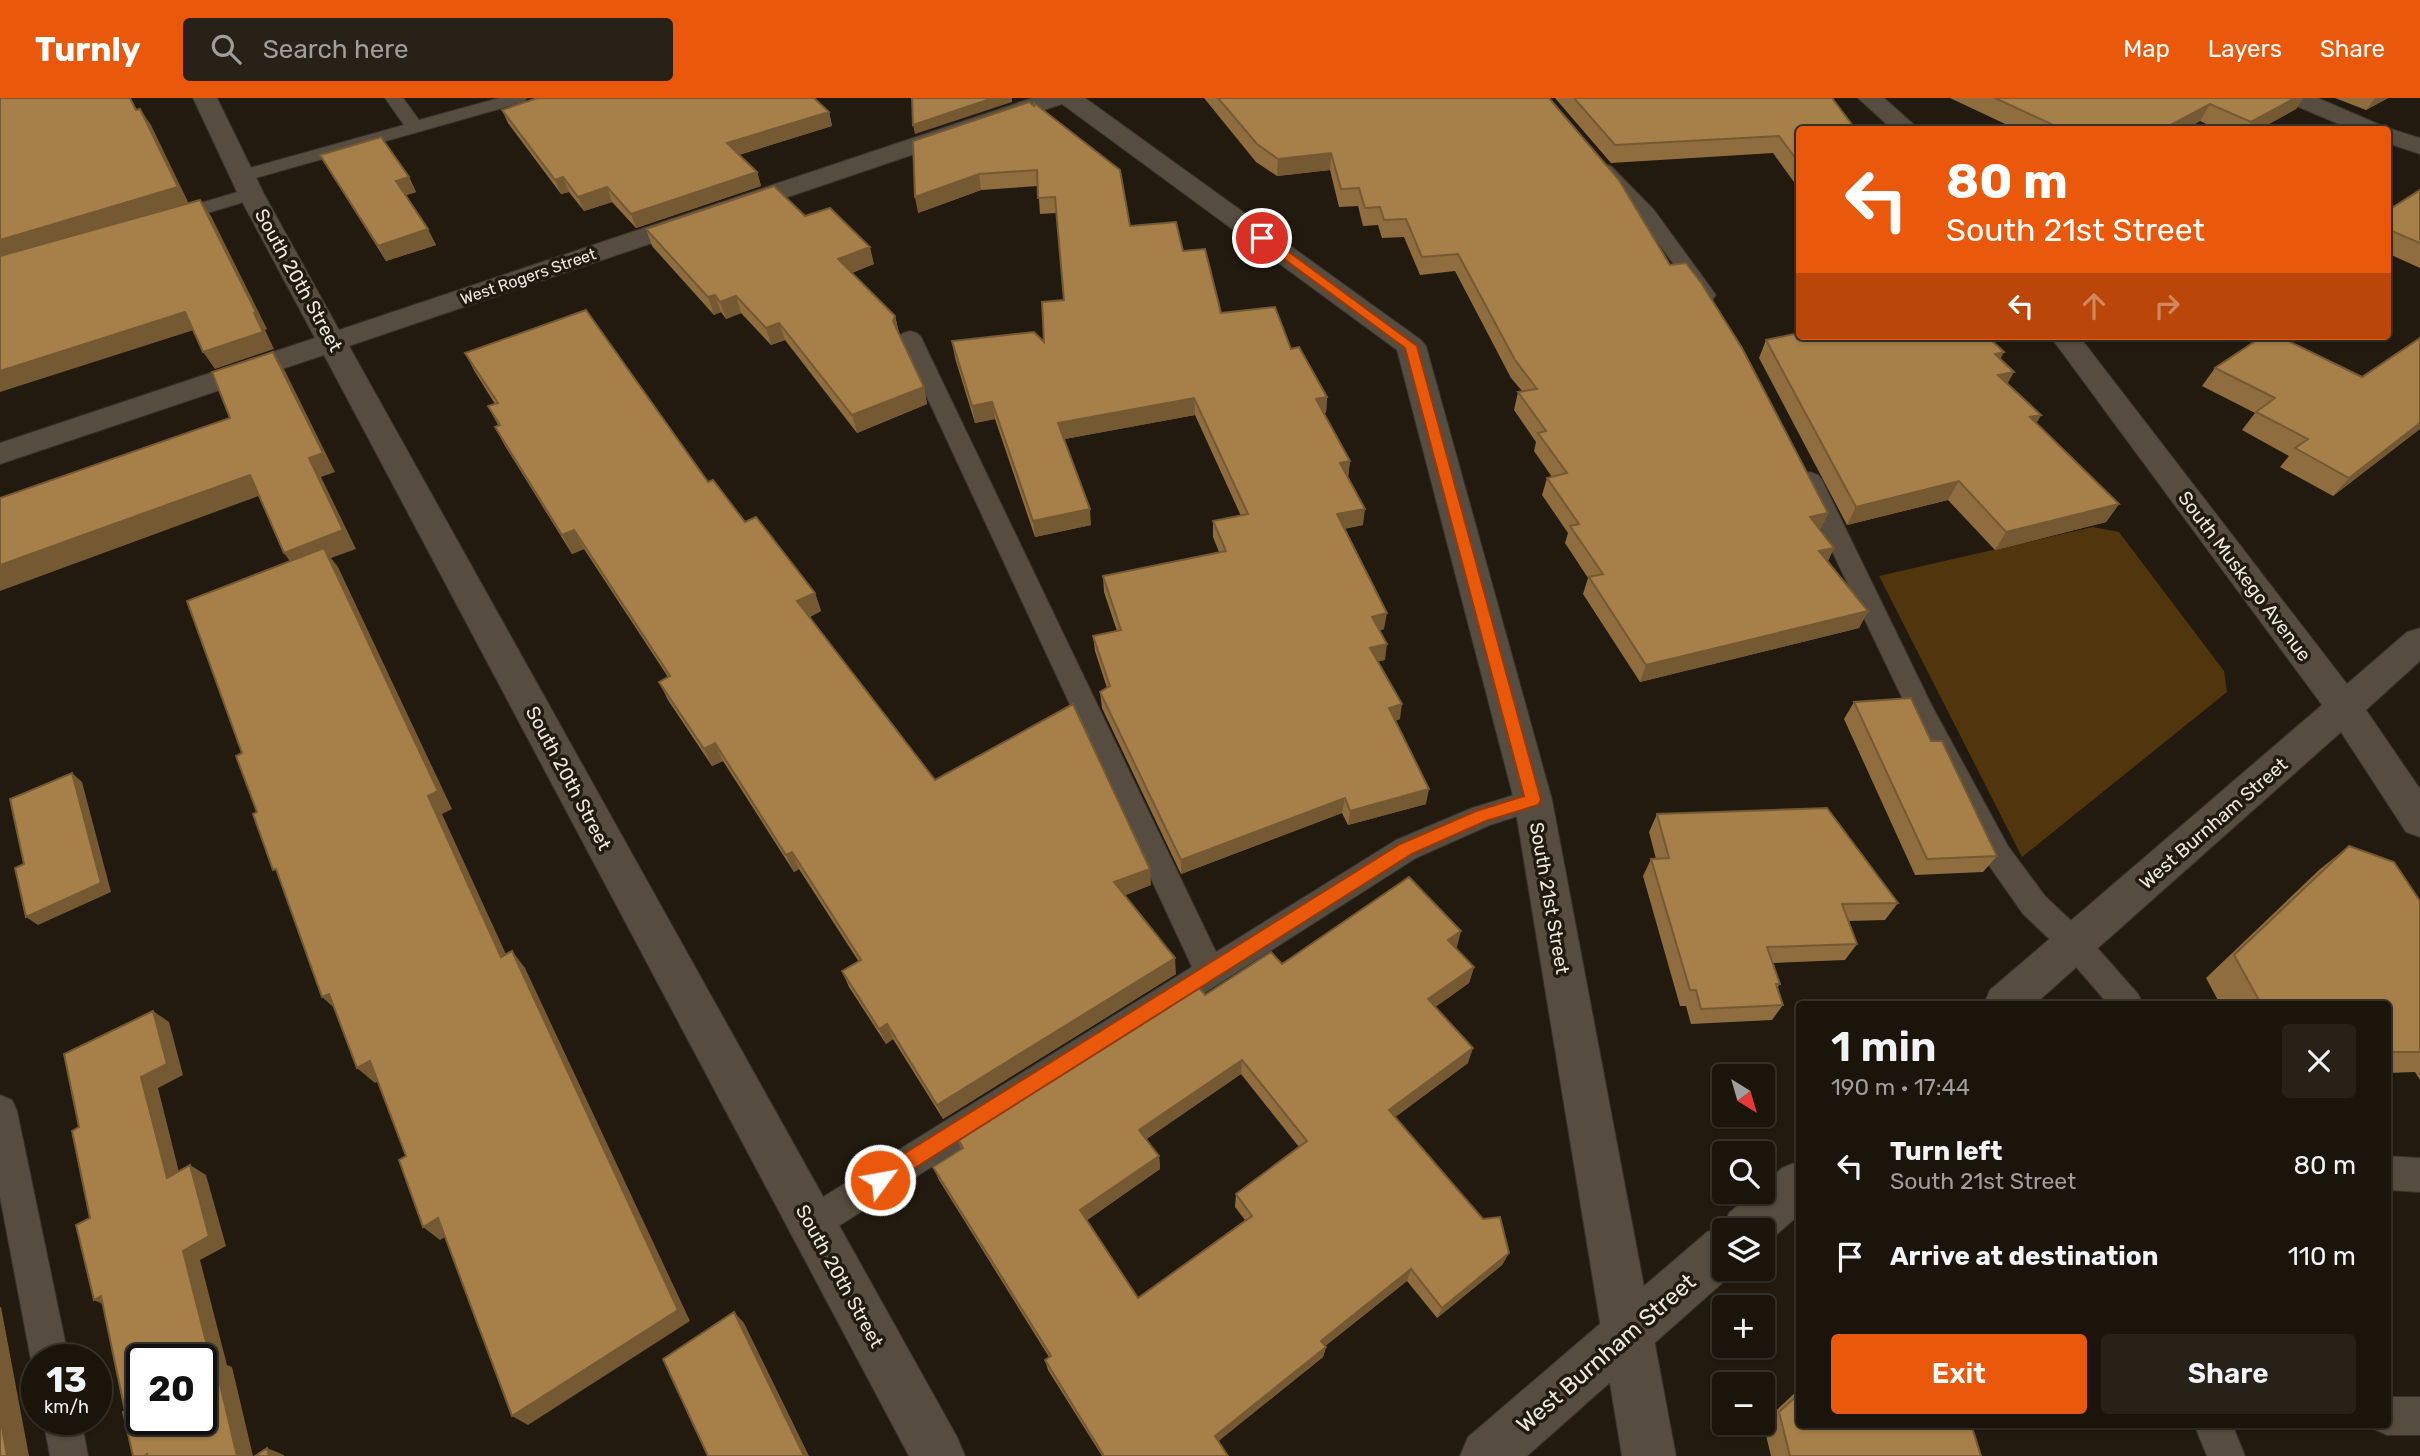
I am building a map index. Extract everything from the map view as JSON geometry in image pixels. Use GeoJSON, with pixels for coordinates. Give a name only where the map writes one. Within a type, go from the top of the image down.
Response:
{"type":"FeatureCollection","features":[{"type":"Feature","properties":{"kind":"street","name":"South 20th Street"},"geometry":{"type":"LineString","coordinates":[[205,98],[247,185],[938,1456]]}},
{"type":"Feature","properties":{"kind":"street","name":"West Rogers Street"},"geometry":{"type":"LineString","coordinates":[[0,454],[1056,98]]}},
{"type":"Feature","properties":{"kind":"street","name":"South 21st Street"},"geometry":{"type":"LineString","coordinates":[[1070,98],[1410,346],[1533,800],[1648,1456]]}},
{"type":"Feature","properties":{"kind":"street"},"geometry":{"type":"LineString","coordinates":[[1870,98],[1903,126]]}},
{"type":"Feature","properties":{"kind":"street"},"geometry":{"type":"LineString","coordinates":[[2297,98],[2365,126]]}},
{"type":"Feature","properties":{"kind":"street"},"geometry":{"type":"LineString","coordinates":[[2391,136],[2420,148]]}},
{"type":"Feature","properties":{"kind":"street","name":"South Muskego Avenue"},"geometry":{"type":"LineString","coordinates":[[2067,340],[2345,708],[2420,821]]}},
{"type":"Feature","properties":{"kind":"street","name":"West Burnham Street"},"geometry":{"type":"LineString","coordinates":[[2008,1001],[2420,641]]}},
{"type":"Feature","properties":{"kind":"street"},"geometry":{"type":"LineString","coordinates":[[1760,1218],[1796,1187]]}},
{"type":"Feature","properties":{"kind":"street","name":"West Burnham Street"},"geometry":{"type":"LineString","coordinates":[[1487,1456],[1712,1260]]}},
{"type":"Feature","properties":{"kind":"lane"},"geometry":{"type":"LineString","coordinates":[[394,98],[415,127]]}},
{"type":"Feature","properties":{"kind":"lane"},"geometry":{"type":"LineString","coordinates":[[153,223],[247,185],[415,127],[518,98]]}},
{"type":"Feature","properties":{"kind":"lane"},"geometry":{"type":"LineString","coordinates":[[1587,150],[1619,188],[1647,214],[1697,281],[1717,313]]}},
{"type":"Feature","properties":{"kind":"lane"},"geometry":{"type":"LineString","coordinates":[[910,337],[1210,973]]}},
{"type":"Feature","properties":{"kind":"lane"},"geometry":{"type":"LineString","coordinates":[[1797,455],[1919,706],[1998,855],[2034,905],[2075,944],[2124,1001]]}},
{"type":"Feature","properties":{"kind":"lane"},"geometry":{"type":"LineString","coordinates":[[811,1224],[1406,849],[1482,816],[1533,800]]}},
{"type":"Feature","properties":{"kind":"lane"},"geometry":{"type":"LineString","coordinates":[[0,1111],[47,1344]]}},
{"type":"Feature","properties":{"kind":"lane"},"geometry":{"type":"LineString","coordinates":[[2391,1173],[2420,1175]]}},
{"type":"Feature","properties":{"kind":"lane"},"geometry":{"type":"LineString","coordinates":[[2391,1416],[2420,1416]]}},
{"type":"Feature","properties":{"kind":"lane"},"geometry":{"type":"LineString","coordinates":[[2215,1428],[2226,1456]]}},
{"type":"Feature","properties":{"kind":"lane"},"geometry":{"type":"LineString","coordinates":[[65,1435],[69,1456]]}},
{"type":"Feature","properties":{"kind":"shaded area"},"geometry":{"type":"Polygon","coordinates":[[[2093,527],[2119,532],[2224,671],[2227,692],[2022,857],[1879,576],[2093,527]]]}},
{"type":"Feature","properties":{"kind":"building"},"geometry":{"type":"Polygon","coordinates":[[[0,98],[130,98],[136,110],[140,109],[178,187],[0,240],[0,98]]]}},
{"type":"Feature","properties":{"kind":"building"},"geometry":{"type":"Polygon","coordinates":[[[537,98],[814,98],[829,112],[727,143],[757,172],[631,214],[607,187],[578,197],[563,177],[555,180],[502,110],[537,98]]]}},
{"type":"Feature","properties":{"kind":"building"},"geometry":{"type":"Polygon","coordinates":[[[912,98],[993,98],[913,125],[912,98]]]}},
{"type":"Feature","properties":{"kind":"building"},"geometry":{"type":"Polygon","coordinates":[[[1218,98],[1549,98],[1619,180],[1670,265],[1686,263],[1742,348],[1828,513],[1810,517],[1834,548],[1819,551],[1868,611],[1646,665],[1589,577],[1603,574],[1570,526],[1579,524],[1547,478],[1567,473],[1538,433],[1546,431],[1518,392],[1537,389],[1515,360],[1458,254],[1422,257],[1406,219],[1384,220],[1380,207],[1365,208],[1359,188],[1341,189],[1331,153],[1278,159],[1257,144],[1218,98]]]}},
{"type":"Feature","properties":{"kind":"building"},"geometry":{"type":"Polygon","coordinates":[[[1574,98],[1832,98],[1853,126],[1796,126],[1796,159],[1779,136],[1615,145],[1574,98]]]}},
{"type":"Feature","properties":{"kind":"building"},"geometry":{"type":"Polygon","coordinates":[[[1995,98],[2295,98],[2251,122],[2210,104],[2169,126],[2055,126],[1995,98]]]}},
{"type":"Feature","properties":{"kind":"building"},"geometry":{"type":"Polygon","coordinates":[[[1029,102],[1034,106],[1034,103],[1120,170],[1130,226],[1176,222],[1183,251],[1205,249],[1221,313],[1275,307],[1291,349],[1299,347],[1327,397],[1316,399],[1350,461],[1340,463],[1365,509],[1337,514],[1387,613],[1372,617],[1387,644],[1370,648],[1402,704],[1389,708],[1429,789],[1350,811],[1345,798],[1181,860],[1100,692],[1110,686],[1093,636],[1121,630],[1103,576],[1226,551],[1213,521],[1248,514],[1194,398],[1058,423],[1090,509],[1033,521],[992,402],[972,406],[952,341],[1034,332],[1044,342],[1042,302],[1064,300],[1055,197],[1038,198],[1037,170],[979,174],[915,197],[913,141],[1029,102]]]}},
{"type":"Feature","properties":{"kind":"building"},"geometry":{"type":"Polygon","coordinates":[[[381,137],[409,177],[396,181],[428,229],[378,246],[320,155],[381,137]]]}},
{"type":"Feature","properties":{"kind":"building"},"geometry":{"type":"Polygon","coordinates":[[[774,186],[805,216],[830,208],[870,247],[838,259],[895,316],[893,321],[924,387],[852,415],[779,323],[766,328],[736,296],[720,302],[715,295],[708,297],[646,229],[774,186]]]}},
{"type":"Feature","properties":{"kind":"building"},"geometry":{"type":"Polygon","coordinates":[[[2420,190],[2420,243],[2391,231],[2391,208],[2420,190]]]}},
{"type":"Feature","properties":{"kind":"building"},"geometry":{"type":"Polygon","coordinates":[[[200,200],[256,312],[254,313],[263,332],[203,352],[185,312],[0,371],[0,256],[200,200]]]}},
{"type":"Feature","properties":{"kind":"building"},"geometry":{"type":"Polygon","coordinates":[[[586,310],[708,482],[713,480],[745,522],[756,517],[815,593],[797,601],[935,780],[1073,704],[1150,869],[1114,882],[1175,958],[937,1105],[887,1024],[879,1029],[842,971],[861,960],[792,852],[786,855],[715,743],[704,749],[659,682],[670,676],[574,530],[562,535],[495,427],[500,425],[488,406],[498,403],[465,353],[586,310]]]}},
{"type":"Feature","properties":{"kind":"building"},"geometry":{"type":"Polygon","coordinates":[[[1796,334],[1796,340],[1991,340],[2004,352],[1995,354],[2014,372],[1998,375],[2041,415],[2030,417],[2119,504],[2006,532],[1959,481],[1856,507],[1766,340],[1796,334]]]}},
{"type":"Feature","properties":{"kind":"building"},"geometry":{"type":"Polygon","coordinates":[[[2420,338],[2420,423],[2349,478],[2295,448],[2308,439],[2256,412],[2275,398],[2215,368],[2257,340],[2286,340],[2362,377],[2420,338]]]}},
{"type":"Feature","properties":{"kind":"building"},"geometry":{"type":"Polygon","coordinates":[[[273,352],[323,453],[309,458],[343,530],[284,553],[250,475],[0,565],[0,498],[230,418],[212,372],[273,352]]]}},
{"type":"Feature","properties":{"kind":"building"},"geometry":{"type":"Polygon","coordinates":[[[324,548],[438,791],[428,796],[501,957],[512,951],[678,1310],[512,1416],[438,1218],[423,1227],[399,1160],[406,1156],[370,1061],[357,1068],[329,994],[322,997],[276,869],[273,870],[253,814],[257,812],[236,756],[242,753],[187,601],[324,548]]]}},
{"type":"Feature","properties":{"kind":"building"},"geometry":{"type":"Polygon","coordinates":[[[1911,698],[1931,741],[1942,741],[1997,856],[1927,859],[1854,702],[1911,698]]]}},
{"type":"Feature","properties":{"kind":"building"},"geometry":{"type":"Polygon","coordinates":[[[72,773],[101,883],[26,917],[15,868],[24,864],[10,799],[72,773]]]}},
{"type":"Feature","properties":{"kind":"building"},"geometry":{"type":"Polygon","coordinates":[[[1827,808],[1898,903],[1842,904],[1857,944],[1767,947],[1780,984],[1776,984],[1783,1005],[1701,1009],[1696,990],[1690,990],[1651,859],[1669,858],[1657,814],[1827,808]]]}},
{"type":"Feature","properties":{"kind":"building"},"geometry":{"type":"Polygon","coordinates":[[[2349,846],[2394,862],[2420,901],[2420,1052],[2391,1052],[2391,1001],[2259,1001],[2234,955],[2349,846]]]}},
{"type":"Feature","properties":{"kind":"building"},"geometry":{"type":"Polygon","coordinates":[[[1409,877],[1461,931],[1448,940],[1474,967],[1428,999],[1473,1048],[1389,1110],[1483,1219],[1500,1217],[1509,1253],[1442,1308],[1411,1269],[1321,1341],[1326,1347],[1215,1436],[1228,1456],[1104,1456],[1045,1360],[1051,1356],[933,1167],[963,1148],[957,1137],[1197,985],[1205,995],[1271,952],[1282,964],[1409,877]],[[1242,1060],[1139,1130],[1159,1156],[1080,1210],[1138,1298],[1252,1216],[1236,1194],[1307,1141],[1242,1060]]]}},
{"type":"Feature","properties":{"kind":"building"},"geometry":{"type":"Polygon","coordinates":[[[153,1011],[167,1064],[141,1077],[167,1178],[190,1165],[209,1236],[183,1251],[207,1344],[126,1344],[126,1425],[101,1296],[94,1300],[76,1225],[90,1218],[72,1131],[79,1127],[64,1054],[153,1011]]]}},
{"type":"Feature","properties":{"kind":"building"},"geometry":{"type":"Polygon","coordinates":[[[734,1312],[804,1456],[708,1456],[663,1359],[734,1312]]]}},
{"type":"Feature","properties":{"kind":"building"},"geometry":{"type":"Polygon","coordinates":[[[217,1372],[237,1456],[133,1456],[128,1435],[217,1435],[217,1372]]]}},
{"type":"Feature","properties":{"kind":"building"},"geometry":{"type":"Polygon","coordinates":[[[1796,1397],[1796,1428],[1972,1428],[1981,1456],[1790,1456],[1779,1412],[1796,1397]]]}},
{"type":"Feature","properties":{"kind":"building"},"geometry":{"type":"Polygon","coordinates":[[[0,1415],[7,1456],[0,1456],[0,1415]]]}},
{"type":"Feature","properties":{"kind":"building"},"geometry":{"type":"Polygon","coordinates":[[[267,1448],[269,1456],[255,1456],[267,1448]]]}},
{"type":"Feature","properties":{"kind":"route"},"geometry":{"type":"LineString","coordinates":[[880,1180],[1406,849],[1482,816],[1533,800],[1410,346],[1262,238]]}}]}
